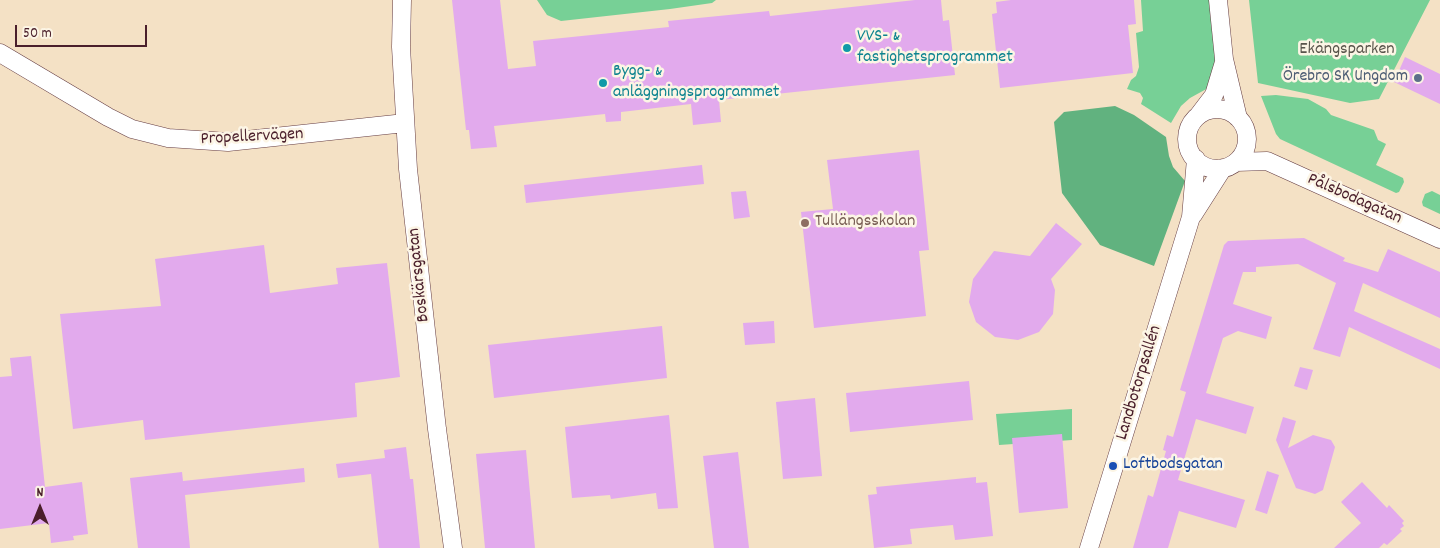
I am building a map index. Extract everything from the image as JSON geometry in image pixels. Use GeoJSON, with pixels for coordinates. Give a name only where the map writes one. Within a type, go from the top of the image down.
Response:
{"type":"FeatureCollection","features":[{"type":"Feature","properties":{"kind":"street","name":"Boskärsgatan"},"geometry":{"type":"LineString","coordinates":[[402,0],[401,47],[405,123],[437,429],[453,548]]}},
{"type":"Feature","properties":{"kind":"street"},"geometry":{"type":"LineString","coordinates":[[1218,0],[1224,59],[1242,126],[1245,151],[1229,165],[1208,167],[1196,159],[1188,140],[1189,132],[1214,95],[1220,82],[1224,59]]}},
{"type":"Feature","properties":{"kind":"street","name":"Propellervägen"},"geometry":{"type":"LineString","coordinates":[[0,53],[108,117],[132,129],[168,138],[228,142],[405,123]]}},
{"type":"Feature","properties":{"kind":"street"},"geometry":{"type":"LineString","coordinates":[[1196,119],[1201,114],[1215,110],[1231,113],[1242,126]]}},
{"type":"Feature","properties":{"kind":"street","name":"Pålsbodagatan"},"geometry":{"type":"LineString","coordinates":[[1242,126],[1267,161],[1440,239]]}},
{"type":"Feature","properties":{"kind":"street","name":"Landbotorpsallén"},"geometry":{"type":"LineString","coordinates":[[1089,548],[1192,217],[1196,159]]}},
{"type":"Feature","properties":{"kind":"street","name":"Pålsbodagatan"},"geometry":{"type":"LineString","coordinates":[[1229,165],[1267,161]]}},
{"type":"Feature","properties":{"kind":"street","name":"Landbotorpsallén"},"geometry":{"type":"LineString","coordinates":[[1192,217],[1229,165]]}},
{"type":"Feature","properties":{"kind":"green space"},"geometry":{"type":"Polygon","coordinates":[[[537,0],[716,0],[712,3],[670,9],[561,21],[547,15],[537,0]]]}},
{"type":"Feature","properties":{"kind":"green space"},"geometry":{"type":"Polygon","coordinates":[[[1141,0],[1209,0],[1217,69],[1210,87],[1190,98],[1181,106],[1171,123],[1141,104],[1143,98],[1140,93],[1127,89],[1131,80],[1136,76],[1139,67],[1136,33],[1143,31],[1141,0]]]}},
{"type":"Feature","properties":{"kind":"green space","name":"Ekängsparken"},"geometry":{"type":"Polygon","coordinates":[[[1249,0],[1430,0],[1379,99],[1350,103],[1258,83],[1249,0]]]}},
{"type":"Feature","properties":{"kind":"green space"},"geometry":{"type":"Polygon","coordinates":[[[1276,95],[1308,99],[1326,109],[1331,115],[1374,130],[1378,140],[1386,144],[1376,165],[1403,178],[1404,182],[1399,192],[1396,193],[1280,139],[1276,134],[1261,96],[1276,95]]]}},
{"type":"Feature","properties":{"kind":"green space"},"geometry":{"type":"Polygon","coordinates":[[[1115,106],[1134,115],[1166,137],[1173,167],[1185,181],[1154,266],[1100,245],[1062,193],[1054,122],[1064,112],[1115,106]]]}},
{"type":"Feature","properties":{"kind":"green space"},"geometry":{"type":"Polygon","coordinates":[[[1432,191],[1440,195],[1440,214],[1423,206],[1422,202],[1425,194],[1432,191]]]}},
{"type":"Feature","properties":{"kind":"green space"},"geometry":{"type":"Polygon","coordinates":[[[1072,409],[1072,440],[999,445],[996,414],[1072,409]]]}},
{"type":"Feature","properties":{"kind":"building","name":"Bygg- & anläggningsprogrammet"},"geometry":{"type":"Polygon","coordinates":[[[452,0],[500,0],[508,69],[536,66],[533,41],[669,27],[668,21],[769,11],[770,16],[915,0],[941,0],[943,21],[949,20],[955,75],[719,100],[721,122],[693,125],[691,104],[621,112],[621,121],[606,122],[605,114],[494,126],[497,147],[471,149],[469,130],[466,130],[452,0]]]}},
{"type":"Feature","properties":{"kind":"building"},"geometry":{"type":"Polygon","coordinates":[[[1011,0],[1134,0],[1136,24],[1128,25],[1133,73],[1000,88],[992,14],[997,13],[996,2],[1011,0]]]}},
{"type":"Feature","properties":{"kind":"building","name":"Örebro SK Ungdom"},"geometry":{"type":"Polygon","coordinates":[[[1405,57],[1440,74],[1440,104],[1394,82],[1405,57]]]}},
{"type":"Feature","properties":{"kind":"building"},"geometry":{"type":"Polygon","coordinates":[[[919,150],[929,250],[919,251],[926,316],[814,328],[801,212],[833,209],[827,160],[919,150]]]}},
{"type":"Feature","properties":{"kind":"building"},"geometry":{"type":"Polygon","coordinates":[[[702,165],[704,184],[526,203],[524,185],[702,165]]]}},
{"type":"Feature","properties":{"kind":"building"},"geometry":{"type":"Polygon","coordinates":[[[746,191],[750,217],[734,219],[731,192],[746,191]]]}},
{"type":"Feature","properties":{"kind":"building"},"geometry":{"type":"Polygon","coordinates":[[[1056,223],[1082,244],[1051,279],[1055,290],[1053,314],[1039,332],[1018,340],[995,337],[976,322],[969,302],[973,279],[994,251],[1030,256],[1056,223]]]}},
{"type":"Feature","properties":{"kind":"building"},"geometry":{"type":"Polygon","coordinates":[[[1304,238],[1345,258],[1343,261],[1378,272],[1388,249],[1440,272],[1440,318],[1363,283],[1354,311],[1440,349],[1440,369],[1349,327],[1340,357],[1313,349],[1336,283],[1298,264],[1256,267],[1256,272],[1243,272],[1233,304],[1272,317],[1266,339],[1238,331],[1223,338],[1206,393],[1254,407],[1246,434],[1196,419],[1178,480],[1245,500],[1236,528],[1179,511],[1168,548],[1133,548],[1148,495],[1153,497],[1166,451],[1163,450],[1167,435],[1173,437],[1186,392],[1180,390],[1224,245],[1228,241],[1304,238]]]}},
{"type":"Feature","properties":{"kind":"building"},"geometry":{"type":"Polygon","coordinates":[[[264,245],[270,293],[338,284],[336,268],[387,263],[400,377],[355,383],[357,417],[145,440],[143,420],[73,429],[60,314],[161,306],[155,259],[264,245]]]}},
{"type":"Feature","properties":{"kind":"building"},"geometry":{"type":"Polygon","coordinates":[[[774,321],[775,343],[745,345],[743,323],[774,321]]]}},
{"type":"Feature","properties":{"kind":"building"},"geometry":{"type":"Polygon","coordinates":[[[662,326],[667,378],[494,398],[488,345],[662,326]]]}},
{"type":"Feature","properties":{"kind":"building"},"geometry":{"type":"Polygon","coordinates":[[[31,356],[45,487],[82,482],[88,534],[73,536],[74,540],[51,543],[49,523],[0,529],[0,377],[12,376],[10,358],[31,356]]]}},
{"type":"Feature","properties":{"kind":"building"},"geometry":{"type":"Polygon","coordinates":[[[1300,367],[1313,370],[1307,390],[1294,386],[1300,367]]]}},
{"type":"Feature","properties":{"kind":"building"},"geometry":{"type":"Polygon","coordinates":[[[969,381],[973,420],[850,432],[846,393],[969,381]]]}},
{"type":"Feature","properties":{"kind":"building"},"geometry":{"type":"Polygon","coordinates":[[[815,398],[822,476],[783,479],[776,402],[815,398]]]}},
{"type":"Feature","properties":{"kind":"building"},"geometry":{"type":"Polygon","coordinates":[[[669,415],[678,508],[658,509],[656,493],[611,499],[610,495],[572,498],[565,427],[669,415]]]}},
{"type":"Feature","properties":{"kind":"building"},"geometry":{"type":"Polygon","coordinates":[[[1283,417],[1296,421],[1288,448],[1313,435],[1331,440],[1335,447],[1323,490],[1315,494],[1296,488],[1276,440],[1283,417]]]}},
{"type":"Feature","properties":{"kind":"building"},"geometry":{"type":"Polygon","coordinates":[[[1062,434],[1068,508],[1019,513],[1012,438],[1062,434]]]}},
{"type":"Feature","properties":{"kind":"building"},"geometry":{"type":"Polygon","coordinates":[[[406,447],[410,479],[413,479],[420,548],[379,548],[371,474],[338,478],[336,464],[385,458],[384,450],[406,447]]]}},
{"type":"Feature","properties":{"kind":"building"},"geometry":{"type":"Polygon","coordinates":[[[526,450],[535,548],[485,548],[476,454],[526,450]]]}},
{"type":"Feature","properties":{"kind":"building"},"geometry":{"type":"Polygon","coordinates":[[[738,452],[749,548],[714,548],[703,456],[738,452]]]}},
{"type":"Feature","properties":{"kind":"building"},"geometry":{"type":"Polygon","coordinates":[[[304,468],[305,482],[185,495],[190,548],[138,548],[130,478],[182,472],[183,481],[304,468]]]}},
{"type":"Feature","properties":{"kind":"building"},"geometry":{"type":"Polygon","coordinates":[[[1267,471],[1279,475],[1267,514],[1255,510],[1267,471]]]}},
{"type":"Feature","properties":{"kind":"building"},"geometry":{"type":"Polygon","coordinates":[[[976,477],[976,483],[987,482],[993,536],[955,540],[953,525],[910,529],[912,544],[874,548],[868,495],[877,494],[876,487],[976,477]]]}},
{"type":"Feature","properties":{"kind":"building"},"geometry":{"type":"Polygon","coordinates":[[[1362,482],[1387,508],[1389,505],[1404,521],[1402,523],[1404,526],[1400,529],[1402,531],[1387,545],[1384,543],[1379,548],[1334,548],[1361,523],[1341,502],[1362,482]]]}},
{"type":"Feature","properties":{"kind":"place","name":"VVS- & fastighetsprogrammet"},"geometry":{"type":"Point","coordinates":[847,48]}},
{"type":"Feature","properties":{"kind":"place","name":"Örebro SK Ungdom"},"geometry":{"type":"Point","coordinates":[1418,78]}},
{"type":"Feature","properties":{"kind":"place","name":"Bygg- & anläggningsprogrammet"},"geometry":{"type":"Point","coordinates":[603,83]}},
{"type":"Feature","properties":{"kind":"place","name":"Tullängsskolan"},"geometry":{"type":"Point","coordinates":[805,223]}},
{"type":"Feature","properties":{"kind":"place","name":"Loftbodsgatan"},"geometry":{"type":"Point","coordinates":[1113,466]}}]}
